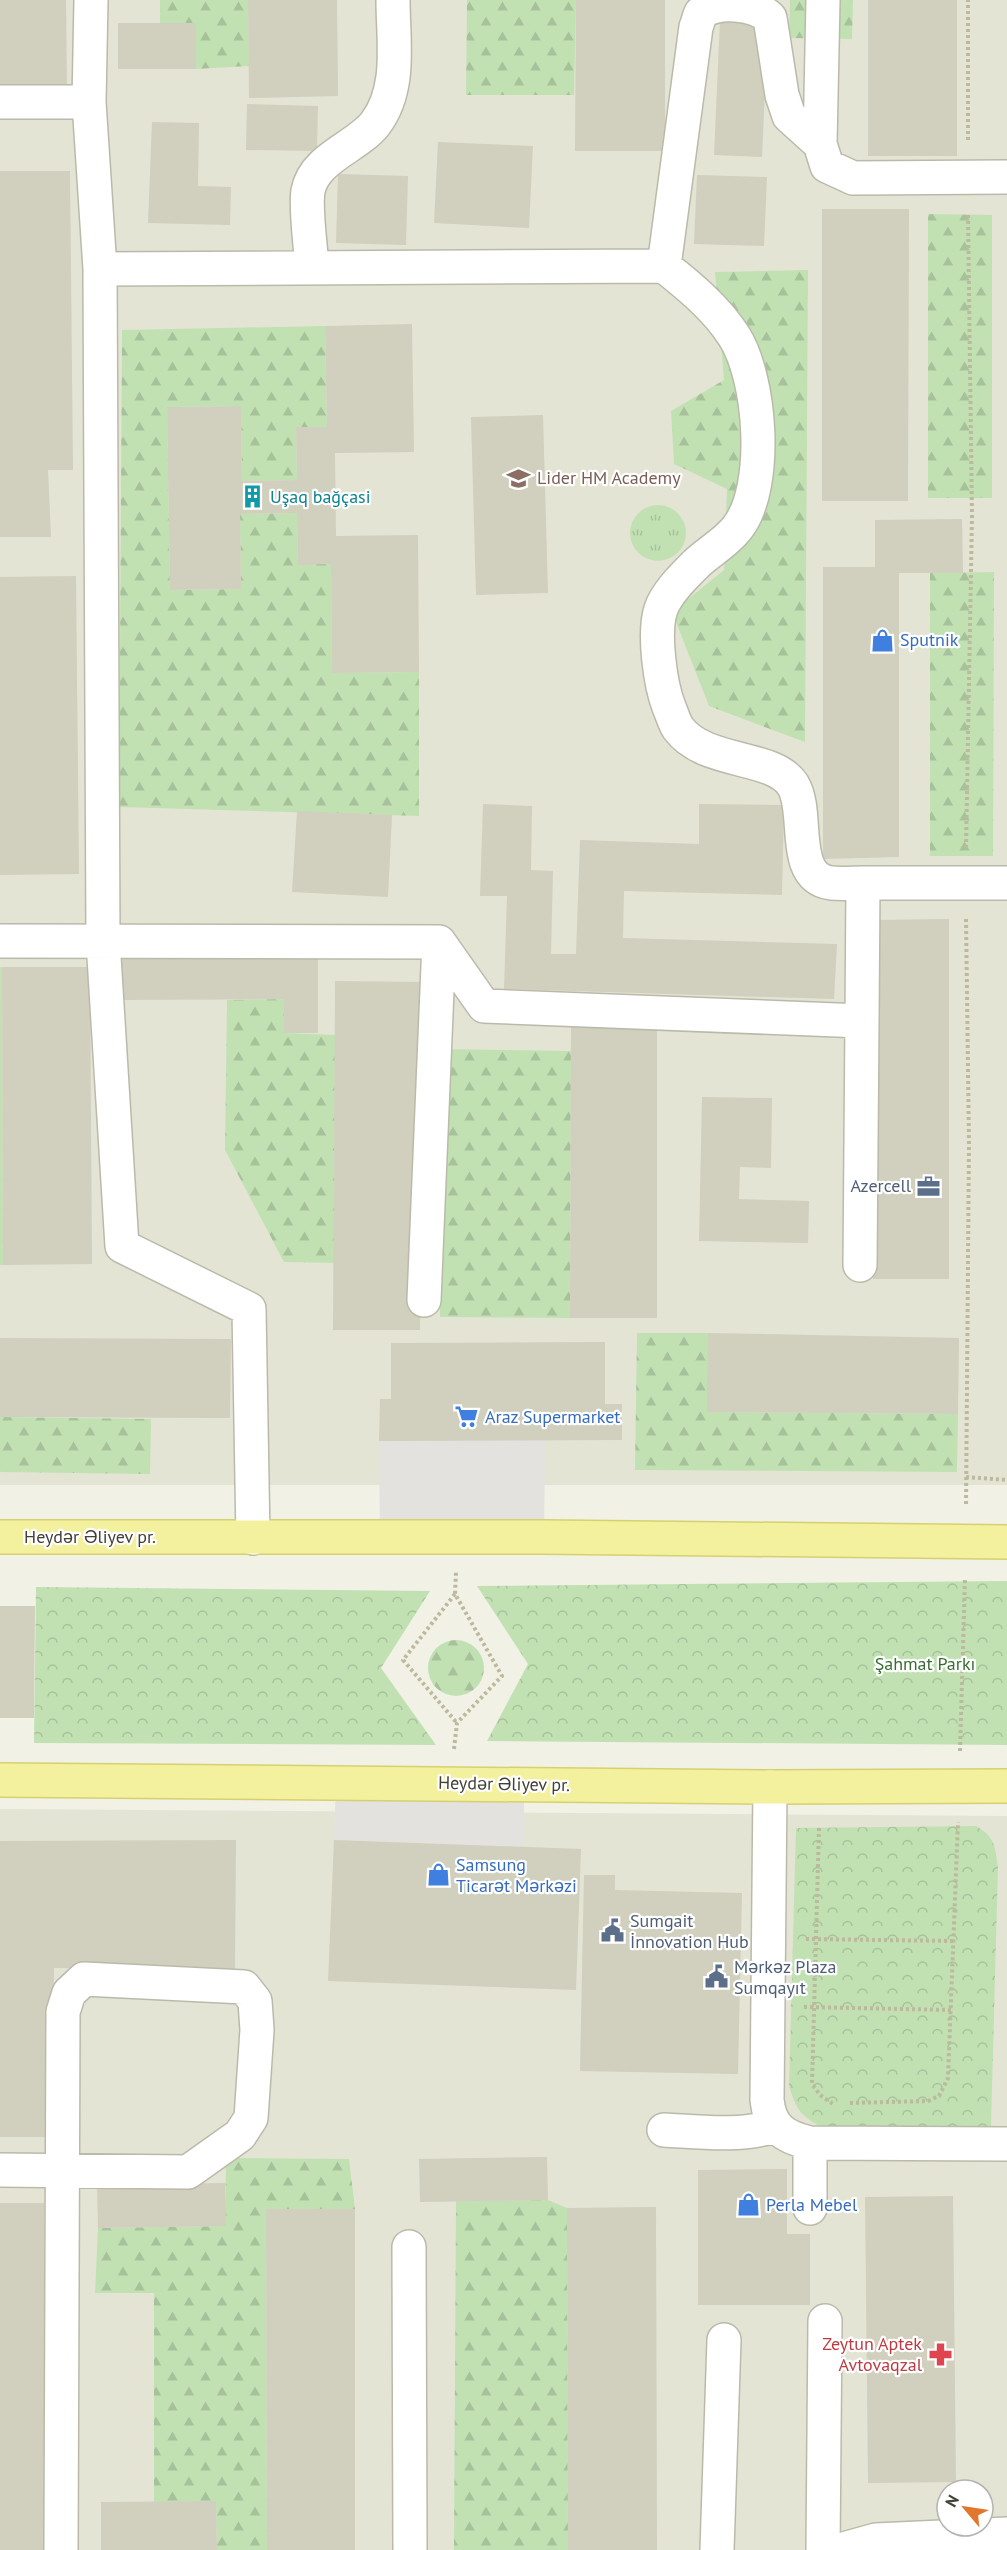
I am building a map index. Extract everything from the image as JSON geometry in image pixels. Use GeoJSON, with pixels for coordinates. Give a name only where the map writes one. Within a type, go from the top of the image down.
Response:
{"type":"FeatureCollection","features":[{"type":"Feature","properties":{"kind":"main road","name":"Heydər Əliyev pr."},"geometry":{"type":"LineString","coordinates":[[0,1537],[1007,1542]]}},
{"type":"Feature","properties":{"kind":"main road","name":"Heydər Əliyev pr."},"geometry":{"type":"LineString","coordinates":[[0,1780],[770,1787],[1007,1786]]}},
{"type":"Feature","properties":{"kind":"lane"},"geometry":{"type":"LineString","coordinates":[[91,0],[90,102],[100,270],[103,941],[122,1246],[249,1309],[254,1538]]}},
{"type":"Feature","properties":{"kind":"lane"},"geometry":{"type":"LineString","coordinates":[[312,268],[308,190],[317,173],[332,157],[374,124],[388,99],[394,83],[393,0]]}},
{"type":"Feature","properties":{"kind":"lane"},"geometry":{"type":"LineString","coordinates":[[823,0],[820,144],[828,166],[853,178],[1007,177]]}},
{"type":"Feature","properties":{"kind":"lane"},"geometry":{"type":"LineString","coordinates":[[664,266],[696,27],[701,12],[715,2],[744,2],[762,10],[770,18],[782,95],[789,116],[820,144]]}},
{"type":"Feature","properties":{"kind":"lane"},"geometry":{"type":"LineString","coordinates":[[0,102],[90,102]]}},
{"type":"Feature","properties":{"kind":"lane"},"geometry":{"type":"LineString","coordinates":[[100,270],[664,266],[695,291],[734,337],[754,389],[758,451],[753,497],[738,527],[697,563],[671,592],[662,608],[658,625],[662,678],[668,704],[678,728],[691,741],[708,751],[776,771],[793,784],[800,806],[805,860],[813,874],[830,883],[1007,883]]}},
{"type":"Feature","properties":{"kind":"lane"},"geometry":{"type":"LineString","coordinates":[[860,1265],[863,883]]}},
{"type":"Feature","properties":{"kind":"lane"},"geometry":{"type":"LineString","coordinates":[[0,941],[439,942]]}},
{"type":"Feature","properties":{"kind":"lane"},"geometry":{"type":"LineString","coordinates":[[439,942],[484,1006],[862,1021]]}},
{"type":"Feature","properties":{"kind":"lane"},"geometry":{"type":"LineString","coordinates":[[424,1300],[439,942]]}},
{"type":"Feature","properties":{"kind":"lane"},"geometry":{"type":"LineString","coordinates":[[770,1787],[767,2100],[769,2116],[775,2126],[794,2140],[810,2143],[1007,2144]]}},
{"type":"Feature","properties":{"kind":"lane"},"geometry":{"type":"LineString","coordinates":[[0,2169],[62,2170],[188,2172],[240,2135],[251,2118],[257,2030],[255,2001],[244,1987],[84,1979],[69,1993],[63,2012],[62,2170],[61,2550]]}},
{"type":"Feature","properties":{"kind":"lane"},"geometry":{"type":"LineString","coordinates":[[664,2130],[736,2133],[756,2132],[775,2126]]}},
{"type":"Feature","properties":{"kind":"lane"},"geometry":{"type":"LineString","coordinates":[[810,2143],[810,2208]]}},
{"type":"Feature","properties":{"kind":"lane"},"geometry":{"type":"LineString","coordinates":[[409,2247],[410,2550]]}},
{"type":"Feature","properties":{"kind":"lane"},"geometry":{"type":"LineString","coordinates":[[823,2550],[825,2321]]}},
{"type":"Feature","properties":{"kind":"lane"},"geometry":{"type":"LineString","coordinates":[[717,2550],[724,2340]]}},
{"type":"Feature","properties":{"kind":"lane"},"geometry":{"type":"LineString","coordinates":[[840,2550],[876,2540],[1007,2534]]}},
{"type":"Feature","properties":{"kind":"path"},"geometry":{"type":"LineString","coordinates":[[819,1828],[812,2084],[819,2095],[830,2104],[928,2101],[939,2096],[948,2078],[966,1541],[969,1142],[966,883],[972,516],[968,0]]}},
{"type":"Feature","properties":{"kind":"path"},"geometry":{"type":"LineString","coordinates":[[966,1477],[1007,1480]]}},
{"type":"Feature","properties":{"kind":"path"},"geometry":{"type":"LineString","coordinates":[[451,1783],[457,1723],[502,1676],[455,1594],[457,1538]]}},
{"type":"Feature","properties":{"kind":"path"},"geometry":{"type":"LineString","coordinates":[[455,1594],[403,1660],[457,1723]]}},
{"type":"Feature","properties":{"kind":"path"},"geometry":{"type":"LineString","coordinates":[[804,1939],[954,1941]]}},
{"type":"Feature","properties":{"kind":"path"},"geometry":{"type":"LineString","coordinates":[[802,2007],[952,2010]]}},
{"type":"Feature","properties":{"kind":"shaded area"},"geometry":{"type":"Polygon","coordinates":[[[0,0],[1007,0],[1007,1485],[0,1485],[0,0]]]}},
{"type":"Feature","properties":{"kind":"shaded area"},"geometry":{"type":"Polygon","coordinates":[[[545,1440],[544,1537],[380,1538],[379,1441],[545,1440]]]}},
{"type":"Feature","properties":{"kind":"shaded area"},"geometry":{"type":"Polygon","coordinates":[[[336,1782],[524,1784],[524,1847],[334,1840],[336,1782]]]}},
{"type":"Feature","properties":{"kind":"shaded area"},"geometry":{"type":"Polygon","coordinates":[[[0,1809],[1007,1816],[1007,2550],[0,2550],[0,1809]]]}},
{"type":"Feature","properties":{"kind":"green space"},"geometry":{"type":"Polygon","coordinates":[[[160,0],[248,0],[249,66],[196,69],[196,23],[160,23],[160,0]]]}},
{"type":"Feature","properties":{"kind":"green space"},"geometry":{"type":"Polygon","coordinates":[[[467,0],[576,0],[574,95],[466,95],[467,0]]]}},
{"type":"Feature","properties":{"kind":"green space"},"geometry":{"type":"Polygon","coordinates":[[[790,0],[853,0],[852,39],[789,38],[790,0]]]}},
{"type":"Feature","properties":{"kind":"green space"},"geometry":{"type":"Polygon","coordinates":[[[928,214],[992,215],[992,498],[928,498],[928,214]]]}},
{"type":"Feature","properties":{"kind":"green space"},"geometry":{"type":"Polygon","coordinates":[[[808,270],[805,742],[709,706],[672,612],[724,570],[727,489],[674,464],[671,411],[724,380],[715,272],[808,270]]]}},
{"type":"Feature","properties":{"kind":"green space"},"geometry":{"type":"Polygon","coordinates":[[[325,326],[327,427],[296,428],[297,480],[242,481],[241,406],[167,407],[170,590],[241,589],[240,514],[297,513],[298,564],[331,564],[332,673],[419,672],[419,816],[119,807],[122,330],[325,326]]]}},
{"type":"Feature","properties":{"kind":"green space"},"geometry":{"type":"Polygon","coordinates":[[[658,505],[673,510],[681,518],[686,533],[681,548],[673,556],[658,561],[643,556],[635,548],[630,533],[635,518],[643,510],[658,505]]]}},
{"type":"Feature","properties":{"kind":"green space"},"geometry":{"type":"Polygon","coordinates":[[[994,572],[993,856],[930,856],[930,573],[994,572]]]}},
{"type":"Feature","properties":{"kind":"green space"},"geometry":{"type":"Polygon","coordinates":[[[0,967],[2,967],[3,1265],[0,1265],[0,967]]]}},
{"type":"Feature","properties":{"kind":"green space"},"geometry":{"type":"Polygon","coordinates":[[[284,999],[284,1033],[335,1035],[334,1263],[284,1262],[225,1150],[227,1000],[284,999]]]}},
{"type":"Feature","properties":{"kind":"green space"},"geometry":{"type":"Polygon","coordinates":[[[439,1049],[571,1051],[570,1318],[440,1317],[439,1049]]]}},
{"type":"Feature","properties":{"kind":"green space"},"geometry":{"type":"Polygon","coordinates":[[[637,1333],[708,1333],[708,1412],[958,1414],[957,1472],[635,1470],[637,1333]]]}},
{"type":"Feature","properties":{"kind":"green space"},"geometry":{"type":"Polygon","coordinates":[[[0,1417],[151,1419],[150,1474],[0,1472],[0,1417]]]}},
{"type":"Feature","properties":{"kind":"green space","name":"Şahmat Parkı"},"geometry":{"type":"Polygon","coordinates":[[[1007,1581],[1007,1745],[487,1741],[528,1664],[477,1586],[1007,1581]]]}},
{"type":"Feature","properties":{"kind":"green space"},"geometry":{"type":"Polygon","coordinates":[[[36,1587],[430,1591],[381,1668],[436,1745],[34,1743],[36,1587]]]}},
{"type":"Feature","properties":{"kind":"green space"},"geometry":{"type":"Polygon","coordinates":[[[456,1640],[471,1645],[479,1653],[484,1668],[479,1683],[471,1691],[456,1696],[441,1691],[433,1683],[428,1668],[433,1653],[441,1645],[456,1640]]]}},
{"type":"Feature","properties":{"kind":"green space"},"geometry":{"type":"Polygon","coordinates":[[[976,1826],[991,1838],[998,1867],[991,2126],[821,2127],[800,2111],[789,2086],[796,1828],[976,1826]]]}},
{"type":"Feature","properties":{"kind":"green space"},"geometry":{"type":"Polygon","coordinates":[[[226,2158],[349,2159],[355,2209],[266,2210],[267,2550],[217,2550],[216,2501],[154,2502],[154,2293],[95,2293],[98,2228],[225,2226],[226,2158]]]}},
{"type":"Feature","properties":{"kind":"green space"},"geometry":{"type":"Polygon","coordinates":[[[548,2200],[567,2208],[568,2550],[454,2550],[456,2201],[548,2200]]]}},
{"type":"Feature","properties":{"kind":"building"},"geometry":{"type":"Polygon","coordinates":[[[0,0],[66,0],[67,88],[0,89],[0,0]]]}},
{"type":"Feature","properties":{"kind":"building"},"geometry":{"type":"Polygon","coordinates":[[[248,0],[337,0],[338,96],[249,98],[248,0]]]}},
{"type":"Feature","properties":{"kind":"building"},"geometry":{"type":"Polygon","coordinates":[[[576,0],[665,0],[665,151],[575,151],[576,0]]]}},
{"type":"Feature","properties":{"kind":"building"},"geometry":{"type":"Polygon","coordinates":[[[868,0],[957,0],[957,156],[868,156],[868,0]]]}},
{"type":"Feature","properties":{"kind":"building"},"geometry":{"type":"Polygon","coordinates":[[[720,20],[768,22],[762,157],[714,155],[720,20]]]}},
{"type":"Feature","properties":{"kind":"building"},"geometry":{"type":"Polygon","coordinates":[[[118,23],[196,23],[196,69],[118,69],[118,23]]]}},
{"type":"Feature","properties":{"kind":"building"},"geometry":{"type":"Polygon","coordinates":[[[247,104],[318,106],[317,151],[246,150],[247,104]]]}},
{"type":"Feature","properties":{"kind":"building"},"geometry":{"type":"Polygon","coordinates":[[[152,122],[199,123],[198,186],[231,187],[230,225],[148,223],[152,122]]]}},
{"type":"Feature","properties":{"kind":"building"},"geometry":{"type":"Polygon","coordinates":[[[438,142],[533,146],[529,228],[434,223],[438,142]]]}},
{"type":"Feature","properties":{"kind":"building"},"geometry":{"type":"Polygon","coordinates":[[[0,171],[70,171],[73,470],[48,470],[51,537],[0,537],[0,171]]]}},
{"type":"Feature","properties":{"kind":"building"},"geometry":{"type":"Polygon","coordinates":[[[338,174],[408,176],[406,245],[336,243],[338,174]]]}},
{"type":"Feature","properties":{"kind":"building"},"geometry":{"type":"Polygon","coordinates":[[[697,175],[767,177],[764,246],[694,244],[697,175]]]}},
{"type":"Feature","properties":{"kind":"building"},"geometry":{"type":"Polygon","coordinates":[[[822,209],[909,209],[908,501],[822,501],[822,209]]]}},
{"type":"Feature","properties":{"kind":"building","name":"Uşaq bağçasi"},"geometry":{"type":"Polygon","coordinates":[[[412,324],[414,452],[335,453],[336,536],[418,535],[419,672],[332,673],[331,564],[298,565],[297,513],[240,514],[241,589],[170,590],[167,407],[241,406],[242,481],[297,480],[296,427],[327,427],[325,326],[412,324]]]}},
{"type":"Feature","properties":{"kind":"building"},"geometry":{"type":"Polygon","coordinates":[[[543,415],[548,593],[476,595],[471,417],[543,415]]]}},
{"type":"Feature","properties":{"kind":"building"},"geometry":{"type":"Polygon","coordinates":[[[962,519],[963,573],[899,573],[899,857],[823,859],[823,567],[875,567],[875,520],[962,519]]]}},
{"type":"Feature","properties":{"kind":"building"},"geometry":{"type":"Polygon","coordinates":[[[76,576],[79,874],[0,875],[0,577],[76,576]]]}},
{"type":"Feature","properties":{"kind":"building"},"geometry":{"type":"Polygon","coordinates":[[[483,804],[532,806],[531,870],[553,871],[551,954],[576,954],[580,840],[699,844],[699,804],[784,805],[782,895],[624,891],[623,938],[837,944],[834,999],[504,989],[507,896],[480,896],[483,804]]]}},
{"type":"Feature","properties":{"kind":"building"},"geometry":{"type":"Polygon","coordinates":[[[297,811],[392,815],[388,897],[292,892],[297,811]]]}},
{"type":"Feature","properties":{"kind":"building"},"geometry":{"type":"Polygon","coordinates":[[[949,919],[949,1279],[873,1279],[874,920],[949,919]]]}},
{"type":"Feature","properties":{"kind":"building"},"geometry":{"type":"Polygon","coordinates":[[[318,955],[318,1033],[284,1033],[284,999],[122,1000],[122,957],[318,955]]]}},
{"type":"Feature","properties":{"kind":"building"},"geometry":{"type":"Polygon","coordinates":[[[2,967],[90,967],[92,1264],[3,1265],[2,967]]]}},
{"type":"Feature","properties":{"kind":"building"},"geometry":{"type":"Polygon","coordinates":[[[335,981],[423,982],[420,1330],[333,1330],[335,981]]]}},
{"type":"Feature","properties":{"kind":"building"},"geometry":{"type":"Polygon","coordinates":[[[657,1026],[657,1318],[570,1318],[571,1027],[657,1026]]]}},
{"type":"Feature","properties":{"kind":"building"},"geometry":{"type":"Polygon","coordinates":[[[702,1097],[772,1098],[771,1168],[740,1167],[739,1199],[809,1201],[808,1243],[699,1241],[702,1097]]]}},
{"type":"Feature","properties":{"kind":"building"},"geometry":{"type":"Polygon","coordinates":[[[708,1333],[959,1338],[958,1414],[707,1412],[708,1333]]]}},
{"type":"Feature","properties":{"kind":"building"},"geometry":{"type":"Polygon","coordinates":[[[0,1338],[231,1339],[230,1418],[0,1417],[0,1338]]]}},
{"type":"Feature","properties":{"kind":"building"},"geometry":{"type":"Polygon","coordinates":[[[605,1342],[605,1404],[622,1404],[622,1440],[379,1441],[380,1399],[391,1399],[391,1343],[605,1342]]]}},
{"type":"Feature","properties":{"kind":"building"},"geometry":{"type":"Polygon","coordinates":[[[0,1606],[35,1606],[34,1718],[0,1718],[0,1606]]]}},
{"type":"Feature","properties":{"kind":"building"},"geometry":{"type":"Polygon","coordinates":[[[236,1840],[235,1970],[54,1968],[52,2137],[0,2137],[0,1841],[236,1840]]]}},
{"type":"Feature","properties":{"kind":"building"},"geometry":{"type":"Polygon","coordinates":[[[334,1840],[581,1849],[576,1990],[328,1981],[334,1840]]]}},
{"type":"Feature","properties":{"kind":"building"},"geometry":{"type":"Polygon","coordinates":[[[584,1875],[615,1875],[615,1890],[742,1893],[738,2074],[580,2071],[584,1875]]]}},
{"type":"Feature","properties":{"kind":"building"},"geometry":{"type":"Polygon","coordinates":[[[547,2157],[548,2200],[420,2202],[419,2159],[547,2157]]]}},
{"type":"Feature","properties":{"kind":"building"},"geometry":{"type":"Polygon","coordinates":[[[787,2169],[787,2234],[810,2234],[810,2305],[698,2305],[698,2170],[787,2169]]]}},
{"type":"Feature","properties":{"kind":"building"},"geometry":{"type":"Polygon","coordinates":[[[225,2183],[226,2226],[98,2228],[97,2185],[225,2183]]]}},
{"type":"Feature","properties":{"kind":"building"},"geometry":{"type":"Polygon","coordinates":[[[953,2196],[956,2478],[935,2478],[935,2482],[868,2483],[865,2197],[953,2196]]]}},
{"type":"Feature","properties":{"kind":"building"},"geometry":{"type":"Polygon","coordinates":[[[0,2203],[44,2203],[44,2550],[0,2550],[0,2203]]]}},
{"type":"Feature","properties":{"kind":"building"},"geometry":{"type":"Polygon","coordinates":[[[656,2207],[657,2550],[568,2550],[567,2208],[656,2207]]]}},
{"type":"Feature","properties":{"kind":"building"},"geometry":{"type":"Polygon","coordinates":[[[266,2209],[355,2209],[355,2550],[267,2550],[266,2209]]]}},
{"type":"Feature","properties":{"kind":"building"},"geometry":{"type":"Polygon","coordinates":[[[216,2501],[217,2550],[101,2550],[101,2502],[216,2501]]]}},
{"type":"Feature","properties":{"kind":"place","name":"Lider HM Academy"},"geometry":{"type":"Point","coordinates":[519,478]}},
{"type":"Feature","properties":{"kind":"place","name":"Uşaq bağçasi"},"geometry":{"type":"Point","coordinates":[252,497]}},
{"type":"Feature","properties":{"kind":"place","name":"Sputnik"},"geometry":{"type":"Point","coordinates":[882,640]}},
{"type":"Feature","properties":{"kind":"place","name":"Azercell"},"geometry":{"type":"Point","coordinates":[929,1186]}},
{"type":"Feature","properties":{"kind":"place","name":"Araz Supermarket"},"geometry":{"type":"Point","coordinates":[467,1417]}},
{"type":"Feature","properties":{"kind":"place","name":"Samsung Ticarət Mərkəzi"},"geometry":{"type":"Point","coordinates":[438,1875]}},
{"type":"Feature","properties":{"kind":"place","name":"Sumgait İnnovation Hub"},"geometry":{"type":"Point","coordinates":[612,1931]}},
{"type":"Feature","properties":{"kind":"place","name":"Mərkəz Plaza Sumqayıt"},"geometry":{"type":"Point","coordinates":[716,1977]}},
{"type":"Feature","properties":{"kind":"place","name":"Perla Mebel"},"geometry":{"type":"Point","coordinates":[748,2205]}},
{"type":"Feature","properties":{"kind":"place","name":"Zeytun Aptek Avtovaqzal"},"geometry":{"type":"Point","coordinates":[940,2354]}}]}
